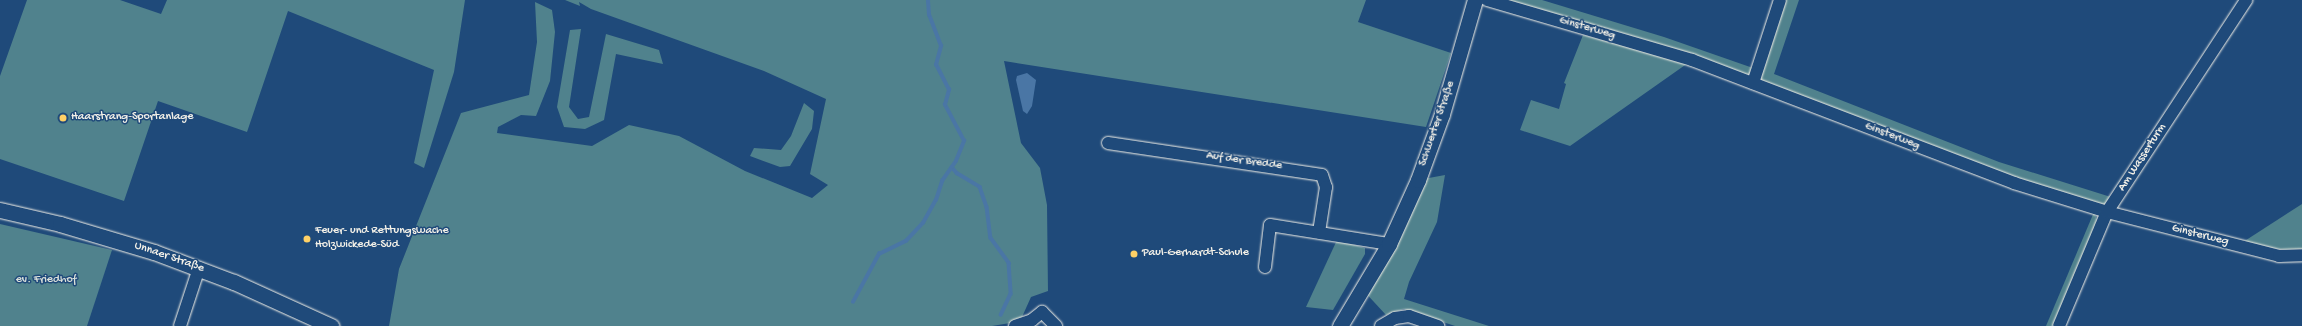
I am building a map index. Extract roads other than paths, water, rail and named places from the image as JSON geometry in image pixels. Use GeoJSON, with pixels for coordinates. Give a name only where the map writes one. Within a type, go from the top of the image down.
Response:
{"type":"FeatureCollection","features":[{"type":"Feature","properties":{"kind":"main road","name":"Schwerter Straße"},"geometry":{"type":"LineString","coordinates":[[1340,326],[1389,244],[1434,140],[1475,0]]}},
{"type":"Feature","properties":{"kind":"main road","name":"Unnaer Straße"},"geometry":{"type":"LineString","coordinates":[[0,210],[108,238],[199,268],[331,326]]}},
{"type":"Feature","properties":{"kind":"street","name":"Ginsterweg"},"geometry":{"type":"LineString","coordinates":[[1487,0],[1692,60],[2014,183],[2108,212],[2279,256],[2302,255]]}},
{"type":"Feature","properties":{"kind":"street"},"geometry":{"type":"LineString","coordinates":[[1753,83],[1780,0]]}},
{"type":"Feature","properties":{"kind":"street","name":"Am Wasserturm"},"geometry":{"type":"LineString","coordinates":[[2059,326],[2108,212],[2246,0]]}},
{"type":"Feature","properties":{"kind":"street","name":"Auf der Bredde"},"geometry":{"type":"LineString","coordinates":[[1108,143],[1322,175],[1326,187],[1319,232]]}},
{"type":"Feature","properties":{"kind":"street"},"geometry":{"type":"LineString","coordinates":[[1265,267],[1270,225],[1389,244]]}},
{"type":"Feature","properties":{"kind":"street"},"geometry":{"type":"LineString","coordinates":[[180,326],[199,268]]}},
{"type":"Feature","properties":{"kind":"street"},"geometry":{"type":"LineString","coordinates":[[1015,326],[1032,320],[1042,312],[1056,326]]}},
{"type":"Feature","properties":{"kind":"street"},"geometry":{"type":"LineString","coordinates":[[1381,326],[1395,318],[1409,316],[1438,326]]}},
{"type":"Feature","properties":{"kind":"water"},"geometry":{"type":"Polygon","coordinates":[[[1027,73],[1036,80],[1032,106],[1027,114],[1023,111],[1016,80],[1017,76],[1027,73]]]}},
{"type":"Feature","properties":{"kind":"waterway"},"geometry":{"type":"LineString","coordinates":[[853,302],[879,254],[906,241],[923,223],[936,200],[942,181],[956,161],[964,141],[945,105],[949,90],[936,65],[941,46],[929,15],[928,0]]}},
{"type":"Feature","properties":{"kind":"waterway"},"geometry":{"type":"LineString","coordinates":[[952,167],[957,173],[980,187],[987,207],[991,238],[1009,263],[1011,294],[1001,315]]}},
{"type":"Feature","properties":{"kind":"place","name":"Haarstrang-Sportanlage"},"geometry":{"type":"Point","coordinates":[63,118]}},
{"type":"Feature","properties":{"kind":"place","name":"Feuer- und Rettungswache Holzwickede-Süd"},"geometry":{"type":"Point","coordinates":[307,239]}},
{"type":"Feature","properties":{"kind":"place","name":"Paul-Gerhardt-Schule"},"geometry":{"type":"Point","coordinates":[1134,254]}},
{"type":"Feature","properties":{"kind":"park label","name":"ev. Friedhof"},"geometry":{"type":"Point","coordinates":[46,281]}}]}
